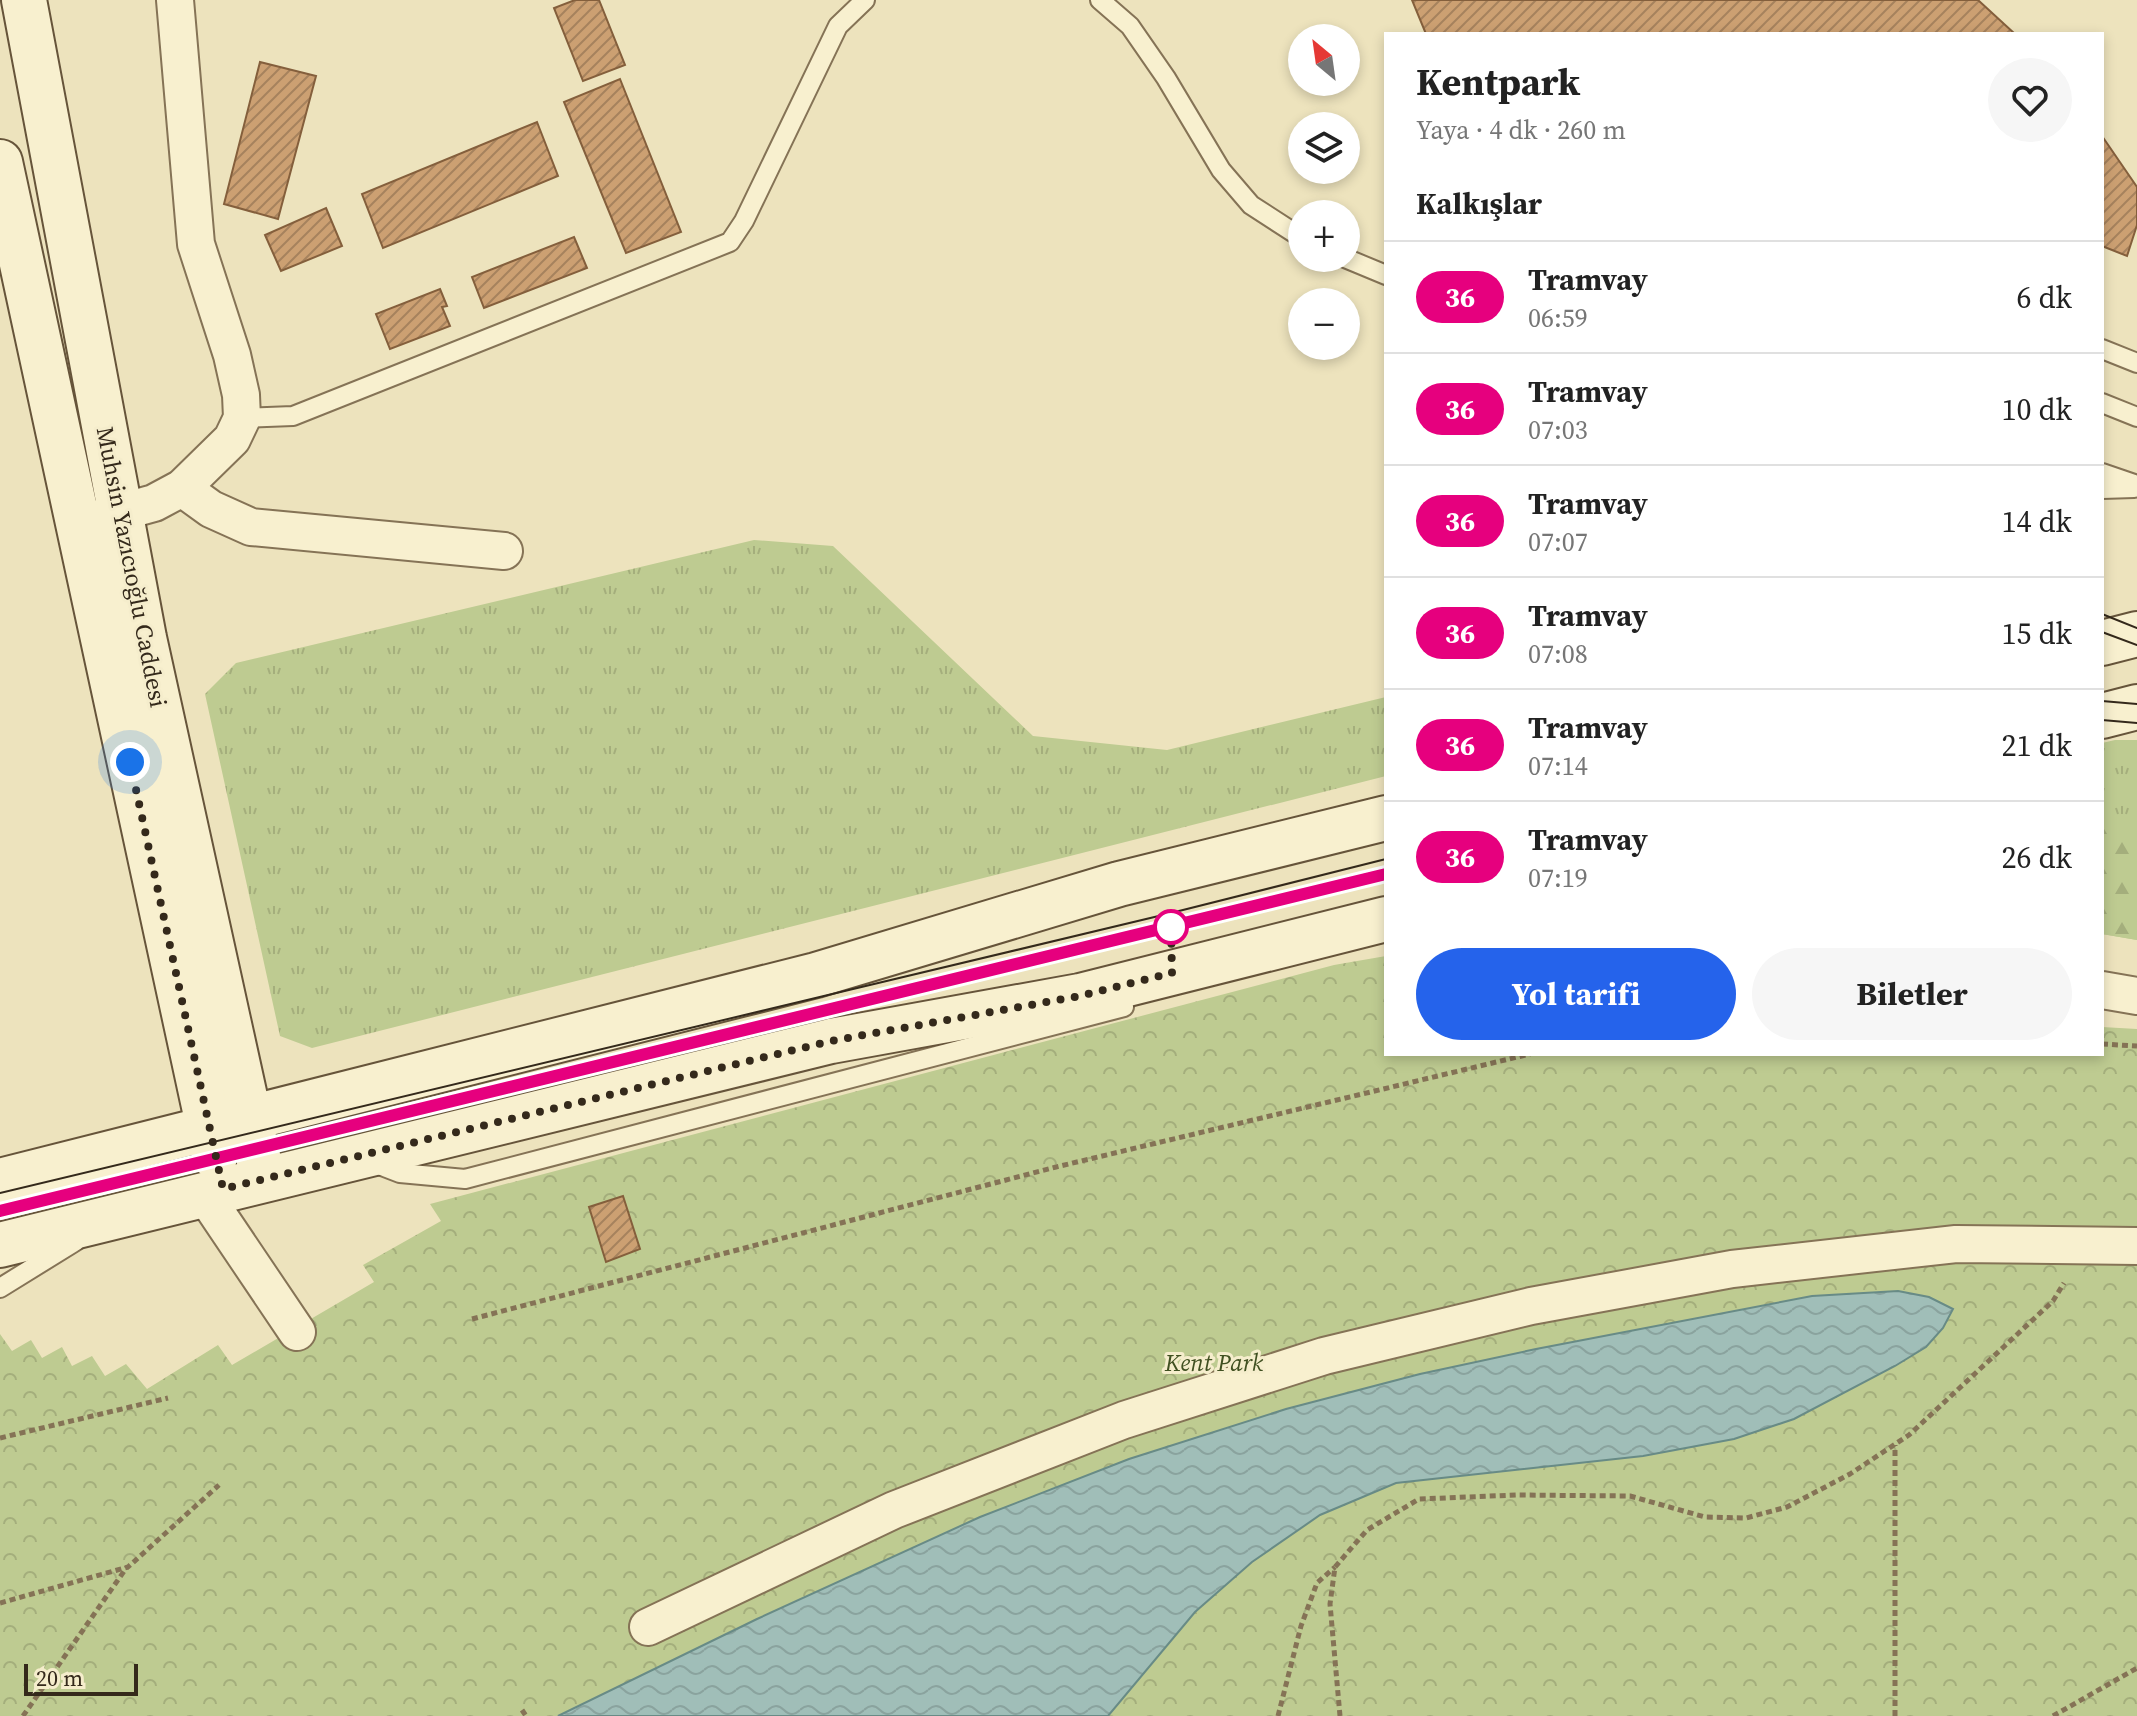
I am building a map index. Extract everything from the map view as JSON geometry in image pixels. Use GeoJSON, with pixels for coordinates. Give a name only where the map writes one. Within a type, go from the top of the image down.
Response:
{"type":"FeatureCollection","features":[{"type":"Feature","properties":{"kind":"main road","name":"Muhsin Yazıcıoğlu Caddesi"},"geometry":{"type":"LineString","coordinates":[[24,0],[144,638],[229,1122],[230,1187]]}},
{"type":"Feature","properties":{"kind":"main road"},"geometry":{"type":"LineString","coordinates":[[0,162],[77,523],[229,1122]]}},
{"type":"Feature","properties":{"kind":"main road"},"geometry":{"type":"LineString","coordinates":[[2104,642],[2137,634]]}},
{"type":"Feature","properties":{"kind":"main road"},"geometry":{"type":"LineString","coordinates":[[2104,715],[2137,707]]}},
{"type":"Feature","properties":{"kind":"main road"},"geometry":{"type":"LineString","coordinates":[[0,1181],[816,975],[1119,884],[1384,818]]}},
{"type":"Feature","properties":{"kind":"main road"},"geometry":{"type":"LineString","coordinates":[[0,1245],[831,1041],[1080,996],[1384,920]]}},
{"type":"Feature","properties":{"kind":"street"},"geometry":{"type":"LineString","coordinates":[[77,523],[154,503],[182,488],[232,439],[242,418],[241,395],[232,355],[196,244],[175,0]]}},
{"type":"Feature","properties":{"kind":"street"},"geometry":{"type":"LineString","coordinates":[[182,488],[211,509],[251,527],[504,551]]}},
{"type":"Feature","properties":{"kind":"street"},"geometry":{"type":"LineString","coordinates":[[2104,990],[2137,996]]}},
{"type":"Feature","properties":{"kind":"street"},"geometry":{"type":"LineString","coordinates":[[230,1187],[297,1332]]}},
{"type":"Feature","properties":{"kind":"street"},"geometry":{"type":"LineString","coordinates":[[648,1627],[894,1510],[1124,1420],[1324,1356],[1531,1306],[1732,1269],[1956,1244],[2137,1246]]}},
{"type":"Feature","properties":{"kind":"lane"},"geometry":{"type":"LineString","coordinates":[[242,418],[293,416],[730,242],[744,221],[838,26],[865,0]]}},
{"type":"Feature","properties":{"kind":"lane"},"geometry":{"type":"LineString","coordinates":[[1100,0],[1130,26],[1166,78],[1221,170],[1251,205],[1288,229]]}},
{"type":"Feature","properties":{"kind":"lane"},"geometry":{"type":"LineString","coordinates":[[1360,264],[1384,274]]}},
{"type":"Feature","properties":{"kind":"lane"},"geometry":{"type":"LineString","coordinates":[[2104,350],[2137,363]]}},
{"type":"Feature","properties":{"kind":"lane"},"geometry":{"type":"LineString","coordinates":[[2104,404],[2137,417]]}},
{"type":"Feature","properties":{"kind":"lane"},"geometry":{"type":"LineString","coordinates":[[2104,474],[2137,486]]}},
{"type":"Feature","properties":{"kind":"lane"},"geometry":{"type":"LineString","coordinates":[[2104,489],[2137,486]]}},
{"type":"Feature","properties":{"kind":"lane"},"geometry":{"type":"LineString","coordinates":[[356,1157],[400,1173],[465,1179],[1142,1003]]}},
{"type":"Feature","properties":{"kind":"lane"},"geometry":{"type":"LineString","coordinates":[[0,1288],[48,1260],[112,1216]]}},
{"type":"Feature","properties":{"kind":"path"},"geometry":{"type":"LineString","coordinates":[[2104,1044],[2137,1046]]}},
{"type":"Feature","properties":{"kind":"path"},"geometry":{"type":"LineString","coordinates":[[472,1319],[1056,1167],[1522,1056]]}},
{"type":"Feature","properties":{"kind":"path"},"geometry":{"type":"LineString","coordinates":[[1278,1716],[1301,1626],[1317,1583],[1367,1530],[1419,1499],[1517,1495],[1630,1496],[1705,1517],[1746,1518],[1787,1507],[1850,1474],[1909,1435],[2053,1301],[2071,1270],[2078,1246]]}},
{"type":"Feature","properties":{"kind":"path"},"geometry":{"type":"LineString","coordinates":[[0,1438],[168,1398]]}},
{"type":"Feature","properties":{"kind":"path"},"geometry":{"type":"LineString","coordinates":[[1895,1444],[1895,1716]]}},
{"type":"Feature","properties":{"kind":"path"},"geometry":{"type":"LineString","coordinates":[[23,1716],[128,1567],[219,1485]]}},
{"type":"Feature","properties":{"kind":"path"},"geometry":{"type":"LineString","coordinates":[[0,1603],[128,1567]]}},
{"type":"Feature","properties":{"kind":"path"},"geometry":{"type":"LineString","coordinates":[[1335,1567],[1330,1604],[1340,1716]]}},
{"type":"Feature","properties":{"kind":"path"},"geometry":{"type":"LineString","coordinates":[[2053,1716],[2137,1668]]}},
{"type":"Feature","properties":{"kind":"green space"},"geometry":{"type":"Polygon","coordinates":[[[754,540],[833,546],[1033,736],[1167,750],[1384,697],[1384,777],[312,1048],[280,1036],[205,694],[236,663],[754,540]]]}},
{"type":"Feature","properties":{"kind":"green space"},"geometry":{"type":"Polygon","coordinates":[[[2137,740],[2137,940],[2104,934],[2104,743],[2137,740]]]}},
{"type":"Feature","properties":{"kind":"green space"},"geometry":{"type":"Polygon","coordinates":[[[2137,816],[2137,940],[2104,934],[2104,825],[2126,830],[2137,816]]]}},
{"type":"Feature","properties":{"kind":"green space","name":"Kent Park"},"geometry":{"type":"Polygon","coordinates":[[[1384,956],[1384,1056],[2104,1056],[2104,1027],[2137,1029],[2137,1716],[0,1716],[0,1334],[12,1351],[31,1340],[42,1358],[62,1347],[72,1366],[92,1356],[105,1376],[126,1364],[147,1389],[218,1345],[232,1365],[374,1282],[363,1265],[441,1221],[430,1204],[1334,965],[1384,956]]]}},
{"type":"Feature","properties":{"kind":"water"},"geometry":{"type":"Polygon","coordinates":[[[1898,1291],[1929,1297],[1953,1309],[1943,1328],[1926,1347],[1895,1366],[1794,1419],[1734,1439],[1643,1456],[1396,1483],[1320,1515],[1252,1562],[1195,1612],[1108,1716],[558,1716],[757,1619],[980,1517],[1129,1459],[1286,1409],[1420,1374],[1536,1349],[1812,1296],[1898,1291]]]}},
{"type":"Feature","properties":{"kind":"building"},"geometry":{"type":"Polygon","coordinates":[[[575,0],[599,0],[625,65],[583,81],[554,8],[575,0]]]}},
{"type":"Feature","properties":{"kind":"building"},"geometry":{"type":"Polygon","coordinates":[[[1412,0],[1978,0],[2013,32],[1425,32],[1412,0]]]}},
{"type":"Feature","properties":{"kind":"building"},"geometry":{"type":"Polygon","coordinates":[[[260,62],[316,76],[278,219],[224,204],[260,62]]]}},
{"type":"Feature","properties":{"kind":"building"},"geometry":{"type":"Polygon","coordinates":[[[620,79],[681,232],[626,253],[564,102],[620,79]]]}},
{"type":"Feature","properties":{"kind":"building"},"geometry":{"type":"Polygon","coordinates":[[[537,122],[558,176],[383,248],[362,194],[537,122]]]}},
{"type":"Feature","properties":{"kind":"building"},"geometry":{"type":"Polygon","coordinates":[[[2104,139],[2137,187],[2137,225],[2127,256],[2104,247],[2104,139]]]}},
{"type":"Feature","properties":{"kind":"building"},"geometry":{"type":"Polygon","coordinates":[[[326,208],[342,246],[281,271],[265,235],[326,208]]]}},
{"type":"Feature","properties":{"kind":"building"},"geometry":{"type":"Polygon","coordinates":[[[574,237],[587,268],[484,308],[472,277],[574,237]]]}},
{"type":"Feature","properties":{"kind":"building"},"geometry":{"type":"Polygon","coordinates":[[[440,289],[447,306],[442,307],[450,326],[390,349],[376,314],[440,289]]]}},
{"type":"Feature","properties":{"kind":"building"},"geometry":{"type":"Polygon","coordinates":[[[623,1196],[640,1249],[606,1262],[589,1207],[623,1196]]]}},
{"type":"Feature","properties":{"kind":"tram line"},"geometry":{"type":"LineString","coordinates":[[2104,615],[2137,628]]}},
{"type":"Feature","properties":{"kind":"tram line"},"geometry":{"type":"LineString","coordinates":[[2104,633],[2137,645]]}},
{"type":"Feature","properties":{"kind":"tram line"},"geometry":{"type":"LineString","coordinates":[[2104,701],[2137,704]]}},
{"type":"Feature","properties":{"kind":"tram line"},"geometry":{"type":"LineString","coordinates":[[2104,720],[2137,723]]}},
{"type":"Feature","properties":{"kind":"tram line"},"geometry":{"type":"LineString","coordinates":[[0,1193],[1384,860]]}},
{"type":"Feature","properties":{"kind":"tram line"},"geometry":{"type":"LineString","coordinates":[[0,1211],[1384,874]]}},
{"type":"Feature","properties":{"kind":"tram line","name":"36"},"geometry":{"type":"LineString","coordinates":[[0,1211],[1384,874]]}},
{"type":"Feature","properties":{"kind":"route"},"geometry":{"type":"LineString","coordinates":[[130,762],[223,1189],[831,1041],[1080,996],[1172,973],[1171,927]]}}]}
